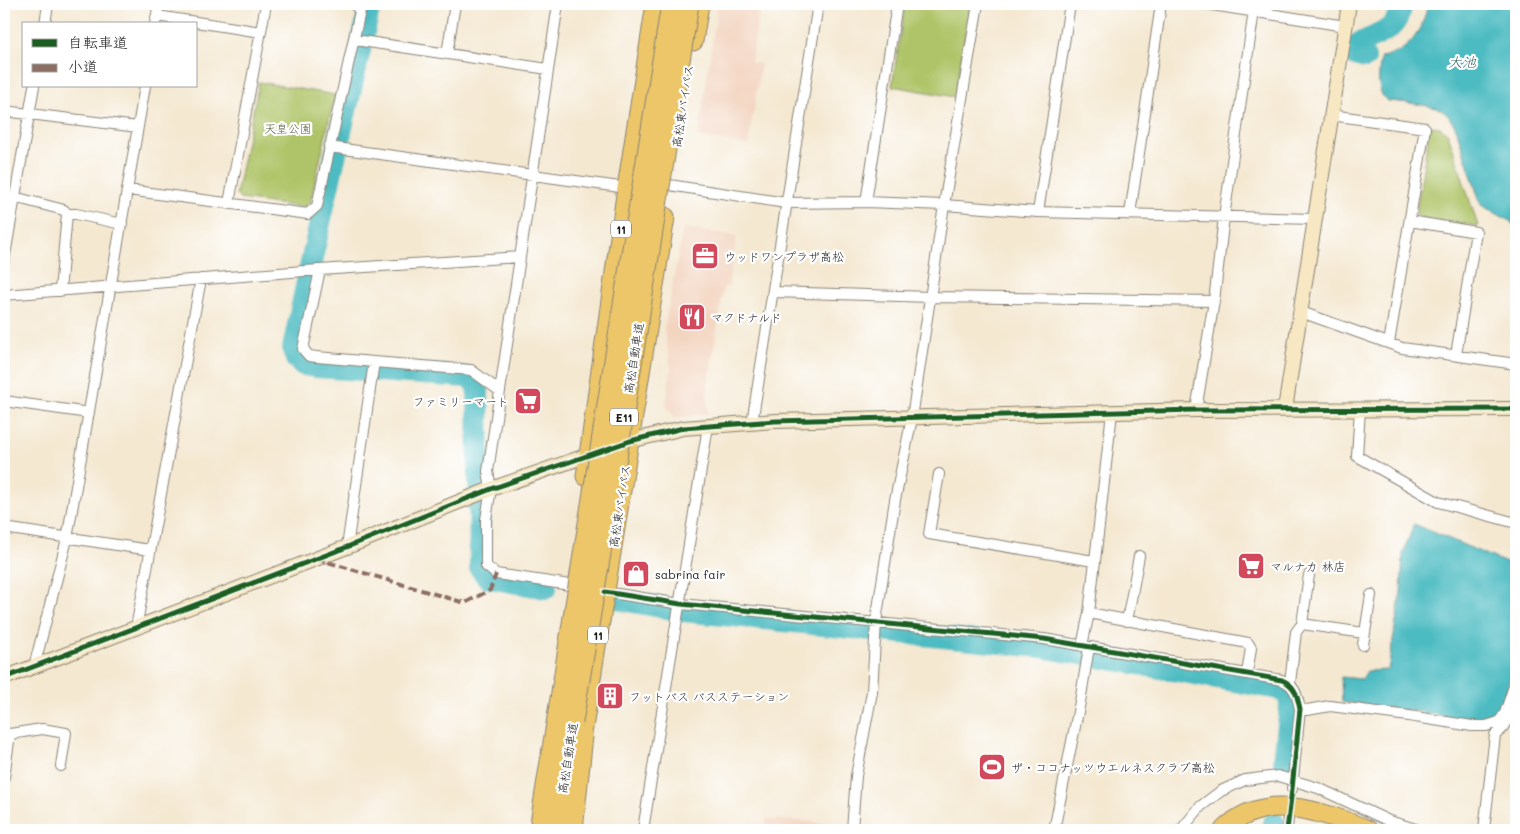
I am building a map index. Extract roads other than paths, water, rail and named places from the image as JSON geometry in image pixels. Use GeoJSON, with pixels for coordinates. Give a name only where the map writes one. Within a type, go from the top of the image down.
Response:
{"type":"FeatureCollection","features":[{"type":"Feature","properties":{"kind":"highway","name":"11"},"geometry":{"type":"LineString","coordinates":[[530,830],[590,454],[627,188],[656,4]]}},
{"type":"Feature","properties":{"kind":"highway","name":"高松自動車道"},"geometry":{"type":"LineString","coordinates":[[540,830],[671,4]]}},
{"type":"Feature","properties":{"kind":"highway","name":"高松自動車道"},"geometry":{"type":"LineString","coordinates":[[555,830],[605,533],[689,4]]}},
{"type":"Feature","properties":{"kind":"highway","name":"高松東バイパス"},"geometry":{"type":"LineString","coordinates":[[567,830],[698,4]]}},
{"type":"Feature","properties":{"kind":"highway"},"geometry":{"type":"LineString","coordinates":[[573,830],[605,533]]}},
{"type":"Feature","properties":{"kind":"highway"},"geometry":{"type":"LineString","coordinates":[[1224,830],[1244,816],[1262,809],[1280,806],[1300,808],[1331,815],[1368,830]]}},
{"type":"Feature","properties":{"kind":"street"},"geometry":{"type":"LineString","coordinates":[[45,22],[48,4]]}},
{"type":"Feature","properties":{"kind":"street"},"geometry":{"type":"LineString","coordinates":[[159,4],[156,20],[174,22]]}},
{"type":"Feature","properties":{"kind":"street"},"geometry":{"type":"LineString","coordinates":[[229,203],[266,4]]}},
{"type":"Feature","properties":{"kind":"street"},"geometry":{"type":"LineString","coordinates":[[128,190],[308,214],[317,206],[336,148],[360,41],[360,12],[355,4]]}},
{"type":"Feature","properties":{"kind":"street"},"geometry":{"type":"LineString","coordinates":[[446,54],[455,4]]}},
{"type":"Feature","properties":{"kind":"street"},"geometry":{"type":"LineString","coordinates":[[558,4],[488,471],[486,566],[496,574],[570,585]]}},
{"type":"Feature","properties":{"kind":"street"},"geometry":{"type":"LineString","coordinates":[[752,423],[818,4]]}},
{"type":"Feature","properties":{"kind":"street"},"geometry":{"type":"LineString","coordinates":[[866,202],[897,4]]}},
{"type":"Feature","properties":{"kind":"street"},"geometry":{"type":"LineString","coordinates":[[852,830],[856,776],[872,692],[876,628],[895,500],[912,418],[944,205],[978,4]]}},
{"type":"Feature","properties":{"kind":"street"},"geometry":{"type":"LineString","coordinates":[[1038,212],[1070,4]]}},
{"type":"Feature","properties":{"kind":"street"},"geometry":{"type":"LineString","coordinates":[[1130,214],[1161,4]]}},
{"type":"Feature","properties":{"kind":"street"},"geometry":{"type":"LineString","coordinates":[[1206,4],[1254,8],[1346,26]]}},
{"type":"Feature","properties":{"kind":"street"},"geometry":{"type":"LineString","coordinates":[[1285,409],[1349,4]]}},
{"type":"Feature","properties":{"kind":"street"},"geometry":{"type":"LineString","coordinates":[[1196,410],[1214,301],[1254,8]]}},
{"type":"Feature","properties":{"kind":"street"},"geometry":{"type":"LineString","coordinates":[[198,25],[261,32]]}},
{"type":"Feature","properties":{"kind":"street"},"geometry":{"type":"LineString","coordinates":[[360,41],[548,69]]}},
{"type":"Feature","properties":{"kind":"street"},"geometry":{"type":"LineString","coordinates":[[4,261],[7,226],[34,88]]}},
{"type":"Feature","properties":{"kind":"street"},"geometry":{"type":"LineString","coordinates":[[34,667],[67,539],[145,88]]}},
{"type":"Feature","properties":{"kind":"street"},"geometry":{"type":"LineString","coordinates":[[4,111],[138,127]]}},
{"type":"Feature","properties":{"kind":"street"},"geometry":{"type":"LineString","coordinates":[[1331,115],[1425,128],[1389,343]]}},
{"type":"Feature","properties":{"kind":"street"},"geometry":{"type":"LineString","coordinates":[[336,148],[627,188]]}},
{"type":"Feature","properties":{"kind":"street"},"geometry":{"type":"LineString","coordinates":[[669,185],[786,203],[866,202],[944,205],[1038,212],[1315,219]]}},
{"type":"Feature","properties":{"kind":"street"},"geometry":{"type":"LineString","coordinates":[[14,197],[64,210],[67,214],[76,214],[122,224]]}},
{"type":"Feature","properties":{"kind":"street"},"geometry":{"type":"LineString","coordinates":[[60,291],[67,214]]}},
{"type":"Feature","properties":{"kind":"street"},"geometry":{"type":"LineString","coordinates":[[1410,221],[1476,232],[1456,355]]}},
{"type":"Feature","properties":{"kind":"street"},"geometry":{"type":"LineString","coordinates":[[4,295],[313,270],[520,257]]}},
{"type":"Feature","properties":{"kind":"street"},"geometry":{"type":"LineString","coordinates":[[313,270],[303,349],[309,356],[373,367],[472,370],[500,391]]}},
{"type":"Feature","properties":{"kind":"street"},"geometry":{"type":"LineString","coordinates":[[136,628],[201,279]]}},
{"type":"Feature","properties":{"kind":"street"},"geometry":{"type":"LineString","coordinates":[[773,292],[931,297],[1214,301]]}},
{"type":"Feature","properties":{"kind":"street"},"geometry":{"type":"LineString","coordinates":[[1301,312],[1402,348],[1516,364]]}},
{"type":"Feature","properties":{"kind":"street"},"geometry":{"type":"LineString","coordinates":[[346,547],[373,367]]}},
{"type":"Feature","properties":{"kind":"street"},"geometry":{"type":"LineString","coordinates":[[4,401],[89,413]]}},
{"type":"Feature","properties":{"kind":"street"},"geometry":{"type":"LineString","coordinates":[[4,678],[489,490],[630,441],[683,428],[856,418],[1196,410],[1516,408]]}},
{"type":"Feature","properties":{"kind":"street"},"geometry":{"type":"LineString","coordinates":[[1360,409],[1357,456],[1438,502],[1516,523]]}},
{"type":"Feature","properties":{"kind":"street"},"geometry":{"type":"LineString","coordinates":[[1054,830],[1080,702],[1094,561],[1112,412]]}},
{"type":"Feature","properties":{"kind":"street"},"geometry":{"type":"LineString","coordinates":[[643,830],[708,426]]}},
{"type":"Feature","properties":{"kind":"street"},"geometry":{"type":"LineString","coordinates":[[939,474],[929,534],[1094,561]]}},
{"type":"Feature","properties":{"kind":"street"},"geometry":{"type":"LineString","coordinates":[[4,528],[150,550]]}},
{"type":"Feature","properties":{"kind":"street"},"geometry":{"type":"LineString","coordinates":[[1127,621],[1139,556]]}},
{"type":"Feature","properties":{"kind":"street"},"geometry":{"type":"LineString","coordinates":[[1293,784],[1300,709],[1298,697],[1290,683],[1296,632],[1302,624],[1309,575]]}},
{"type":"Feature","properties":{"kind":"street"},"geometry":{"type":"LineString","coordinates":[[605,592],[680,608],[876,628],[1044,639],[1086,651],[1247,674],[1290,683]]}},
{"type":"Feature","properties":{"kind":"street"},"geometry":{"type":"LineString","coordinates":[[1363,645],[1371,595]]}},
{"type":"Feature","properties":{"kind":"street"},"geometry":{"type":"LineString","coordinates":[[1089,613],[1248,643],[1251,648],[1247,674]]}},
{"type":"Feature","properties":{"kind":"street"},"geometry":{"type":"LineString","coordinates":[[1302,624],[1364,633]]}},
{"type":"Feature","properties":{"kind":"street"},"geometry":{"type":"LineString","coordinates":[[1300,709],[1307,710],[1330,706],[1472,726],[1486,726],[1498,722],[1505,713],[1516,680]]}},
{"type":"Feature","properties":{"kind":"street"},"geometry":{"type":"LineString","coordinates":[[1484,830],[1495,735],[1502,729],[1513,708],[1516,687]]}},
{"type":"Feature","properties":{"kind":"street"},"geometry":{"type":"LineString","coordinates":[[4,777],[7,734],[42,729],[66,733],[61,766]]}},
{"type":"Feature","properties":{"kind":"street"},"geometry":{"type":"LineString","coordinates":[[1181,830],[1201,806],[1221,790],[1245,780],[1278,776],[1293,784],[1318,788],[1389,821],[1419,830]]}},
{"type":"Feature","properties":{"kind":"street"},"geometry":{"type":"LineString","coordinates":[[1286,830],[1288,818]]}},
{"type":"Feature","properties":{"kind":"water","name":"大池"},"geometry":{"type":"Polygon","coordinates":[[[1428,4],[1516,4],[1516,228],[1510,221],[1481,205],[1456,128],[1446,114],[1429,106],[1387,101],[1381,92],[1379,69],[1381,57],[1391,55],[1407,46],[1418,32],[1428,4]]]}},
{"type":"Feature","properties":{"kind":"water"},"geometry":{"type":"Polygon","coordinates":[[[1414,524],[1516,567],[1516,624],[1512,666],[1502,703],[1494,718],[1470,721],[1421,712],[1342,702],[1341,677],[1362,679],[1367,671],[1388,670],[1401,592],[1403,554],[1414,524]]]}},
{"type":"Feature","properties":{"kind":"waterway"},"geometry":{"type":"LineString","coordinates":[[368,4],[369,10],[293,349],[296,359],[303,365],[316,367],[467,377],[472,380],[476,385],[478,393],[480,568],[488,578],[546,588]]}},
{"type":"Feature","properties":{"kind":"waterway"},"geometry":{"type":"LineString","coordinates":[[1365,58],[1355,55],[1358,44],[1381,34],[1392,26],[1400,13],[1402,4]]}},
{"type":"Feature","properties":{"kind":"waterway"},"geometry":{"type":"LineString","coordinates":[[622,600],[683,611],[1041,647],[1279,689],[1289,696],[1290,706],[1284,762]]}},
{"type":"Feature","properties":{"kind":"waterway"},"geometry":{"type":"LineString","coordinates":[[1273,830],[1274,823]]}},
{"type":"Feature","properties":{"kind":"place","name":"ウッドワンプラザ高松"},"geometry":{"type":"Point","coordinates":[705,256]}},
{"type":"Feature","properties":{"kind":"place","name":"マクドナルド"},"geometry":{"type":"Point","coordinates":[692,317]}},
{"type":"Feature","properties":{"kind":"place","name":"ファミリーマート"},"geometry":{"type":"Point","coordinates":[528,401]}},
{"type":"Feature","properties":{"kind":"place","name":"マルナカ 林店"},"geometry":{"type":"Point","coordinates":[1251,566]}},
{"type":"Feature","properties":{"kind":"place","name":"sabrina fair"},"geometry":{"type":"Point","coordinates":[636,574]}},
{"type":"Feature","properties":{"kind":"place","name":"フットバス バスステーション"},"geometry":{"type":"Point","coordinates":[610,696]}},
{"type":"Feature","properties":{"kind":"place","name":"ザ・ココナッツウエルネスクラブ高松"},"geometry":{"type":"Point","coordinates":[992,767]}},
{"type":"Feature","properties":{"kind":"park label","name":"天皇公園"},"geometry":{"type":"Point","coordinates":[288,128]}}]}
